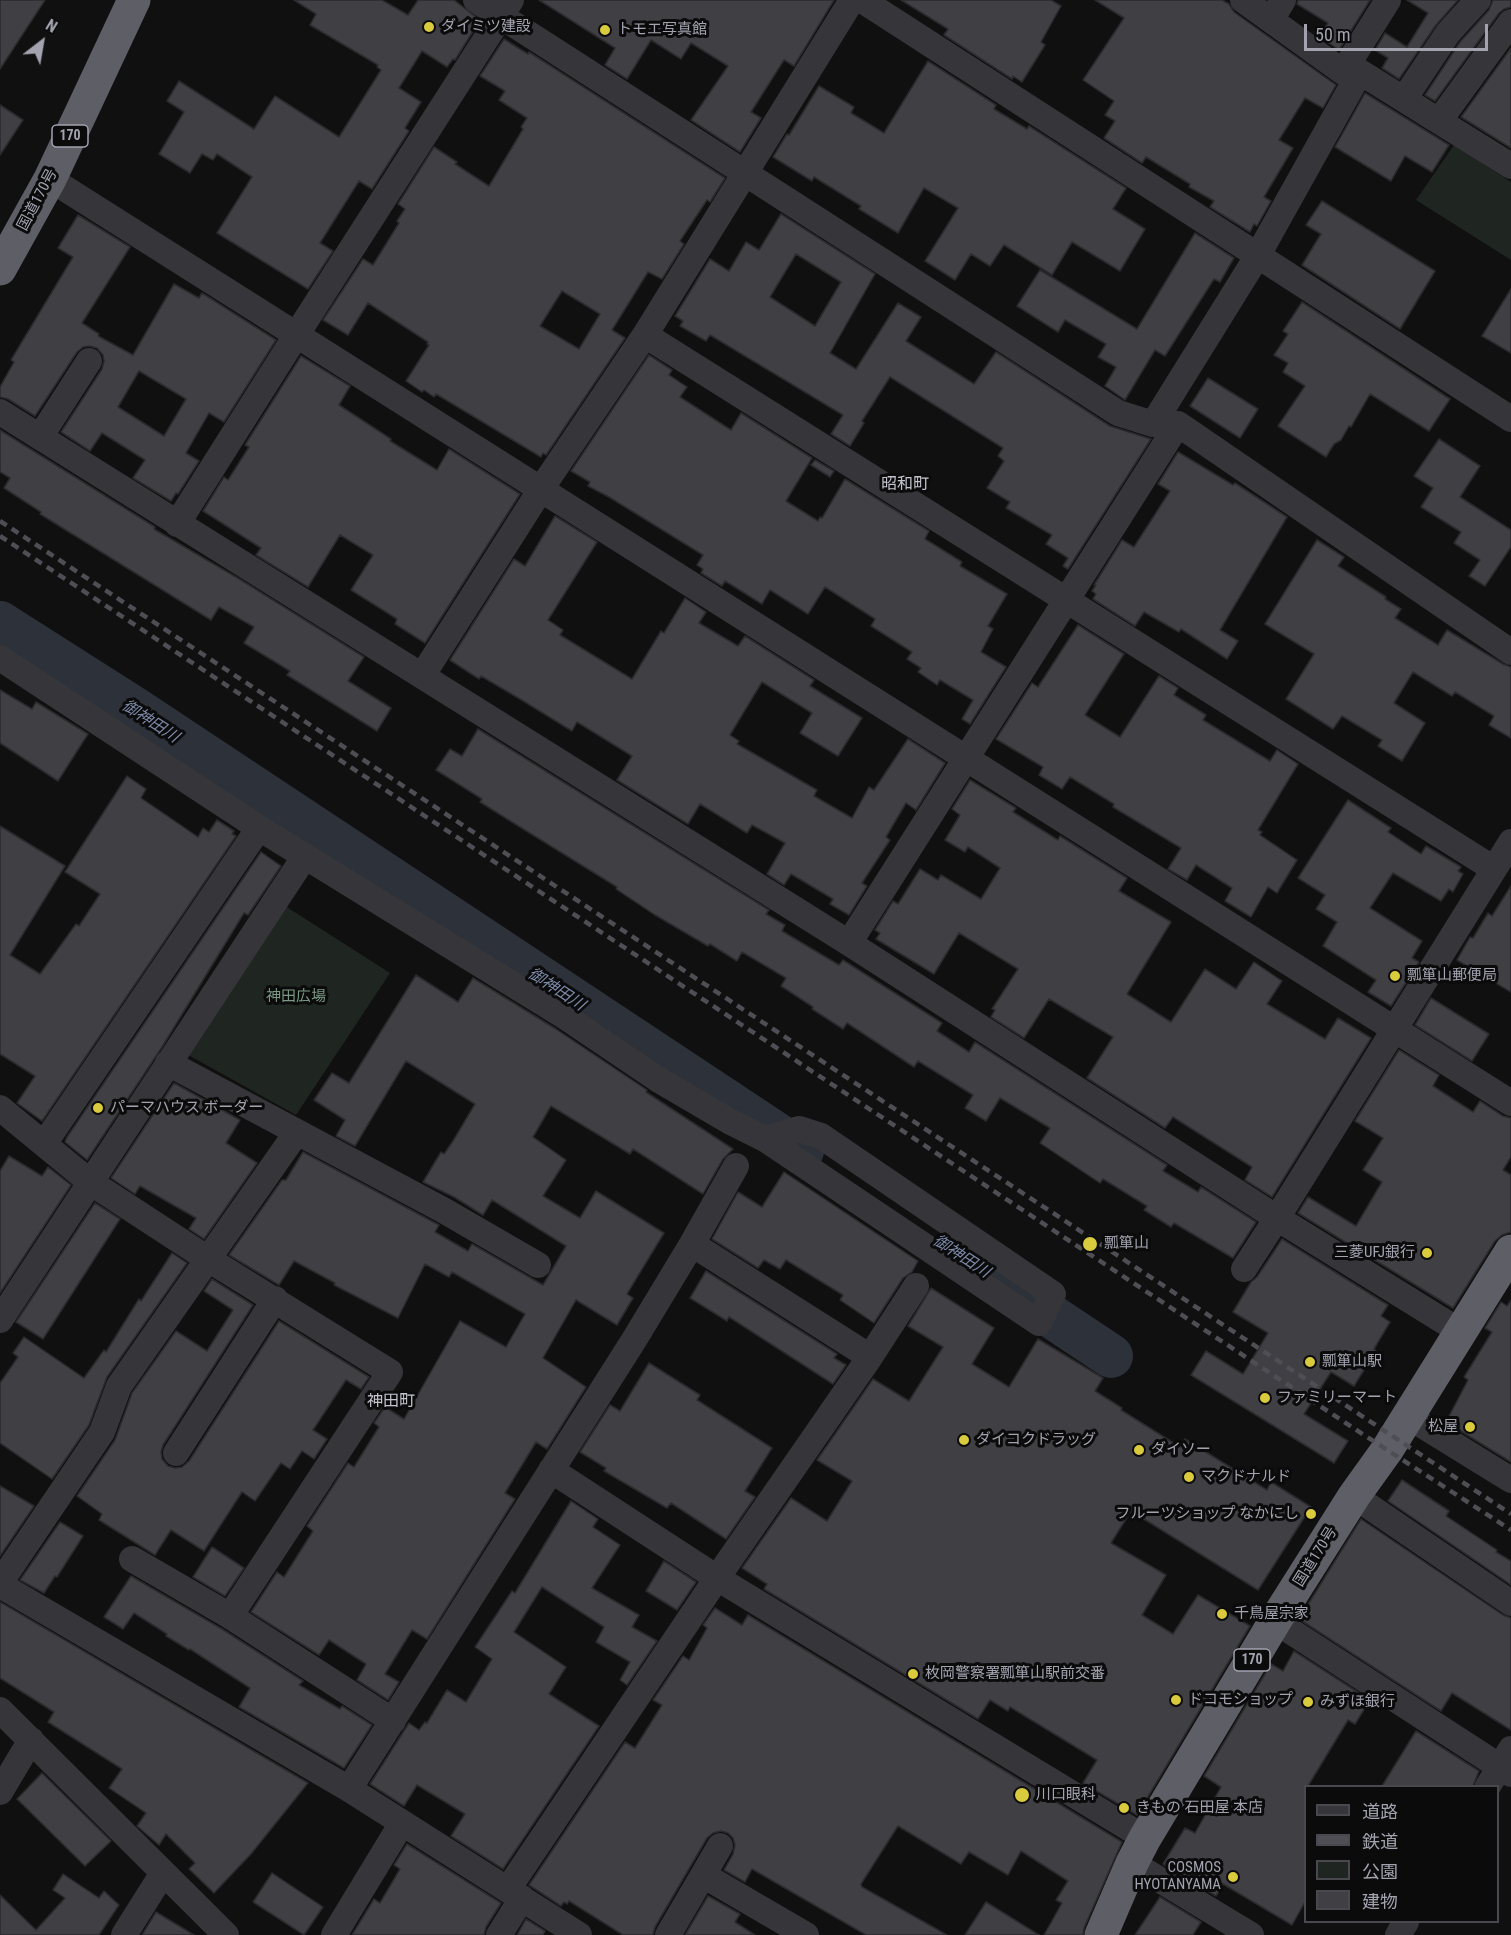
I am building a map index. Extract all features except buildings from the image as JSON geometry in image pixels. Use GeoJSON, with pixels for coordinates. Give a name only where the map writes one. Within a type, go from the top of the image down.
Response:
{"type":"FeatureCollection","features":[{"type":"Feature","properties":{"kind":"highway","name":"国道170号"},"geometry":{"type":"LineString","coordinates":[[0,269],[50,179],[134,0]]}},
{"type":"Feature","properties":{"kind":"highway","name":"国道170号"},"geometry":{"type":"LineString","coordinates":[[1101,1935],[1146,1863],[1275,1622],[1354,1496],[1388,1450],[1511,1251]]}},
{"type":"Feature","properties":{"kind":"street"},"geometry":{"type":"LineString","coordinates":[[476,0],[506,8],[745,174],[1118,413],[1153,424],[1178,424],[1511,652]]}},
{"type":"Feature","properties":{"kind":"street"},"geometry":{"type":"LineString","coordinates":[[422,676],[541,489],[645,335],[852,0]]}},
{"type":"Feature","properties":{"kind":"street"},"geometry":{"type":"LineString","coordinates":[[862,0],[1511,419]]}},
{"type":"Feature","properties":{"kind":"street"},"geometry":{"type":"LineString","coordinates":[[1243,0],[1277,10],[1352,72],[1508,159]]}},
{"type":"Feature","properties":{"kind":"street"},"geometry":{"type":"LineString","coordinates":[[1153,424],[1257,255],[1388,0]]}},
{"type":"Feature","properties":{"kind":"street"},"geometry":{"type":"LineString","coordinates":[[1404,99],[1448,33],[1478,0]]}},
{"type":"Feature","properties":{"kind":"street"},"geometry":{"type":"LineString","coordinates":[[177,524],[506,8]]}},
{"type":"Feature","properties":{"kind":"street"},"geometry":{"type":"LineString","coordinates":[[1439,121],[1511,22]]}},
{"type":"Feature","properties":{"kind":"street"},"geometry":{"type":"LineString","coordinates":[[50,179],[1511,1103]]}},
{"type":"Feature","properties":{"kind":"street"},"geometry":{"type":"LineString","coordinates":[[645,335],[1494,869]]}},
{"type":"Feature","properties":{"kind":"street"},"geometry":{"type":"LineString","coordinates":[[40,437],[89,361]]}},
{"type":"Feature","properties":{"kind":"street"},"geometry":{"type":"LineString","coordinates":[[0,412],[849,943],[1277,1218],[1461,1332]]}},
{"type":"Feature","properties":{"kind":"street"},"geometry":{"type":"LineString","coordinates":[[849,943],[1178,424]]}},
{"type":"Feature","properties":{"kind":"street"},"geometry":{"type":"LineString","coordinates":[[0,658],[259,828],[564,1016],[659,1080],[729,1121],[769,1137],[1039,1323],[1041,1321],[1053,1294],[821,1136],[799,1129],[769,1137]]}},
{"type":"Feature","properties":{"kind":"street"},"geometry":{"type":"LineString","coordinates":[[44,1144],[259,828]]}},
{"type":"Feature","properties":{"kind":"street"},"geometry":{"type":"LineString","coordinates":[[1244,1269],[1511,842]]}},
{"type":"Feature","properties":{"kind":"street"},"geometry":{"type":"LineString","coordinates":[[0,1320],[305,856]]}},
{"type":"Feature","properties":{"kind":"street"},"geometry":{"type":"LineString","coordinates":[[168,1063],[443,1210],[538,1265]]}},
{"type":"Feature","properties":{"kind":"street"},"geometry":{"type":"LineString","coordinates":[[0,1108],[90,1182],[390,1372],[231,1616]]}},
{"type":"Feature","properties":{"kind":"street"},"geometry":{"type":"LineString","coordinates":[[297,1132],[119,1386],[102,1432],[0,1584],[349,1789],[579,1935]]}},
{"type":"Feature","properties":{"kind":"street"},"geometry":{"type":"LineString","coordinates":[[349,1789],[634,1340],[736,1166]]}},
{"type":"Feature","properties":{"kind":"street"},"geometry":{"type":"LineString","coordinates":[[692,1244],[870,1357]]}},
{"type":"Feature","properties":{"kind":"street"},"geometry":{"type":"LineString","coordinates":[[499,1935],[515,1894],[717,1578],[870,1357],[916,1286]]}},
{"type":"Feature","properties":{"kind":"street"},"geometry":{"type":"LineString","coordinates":[[176,1453],[275,1299]]}},
{"type":"Feature","properties":{"kind":"street"},"geometry":{"type":"LineString","coordinates":[[1408,1417],[1511,1480]]}},
{"type":"Feature","properties":{"kind":"street"},"geometry":{"type":"LineString","coordinates":[[551,1470],[717,1578],[1251,1935]]}},
{"type":"Feature","properties":{"kind":"street"},"geometry":{"type":"LineString","coordinates":[[1354,1496],[1511,1603]]}},
{"type":"Feature","properties":{"kind":"street"},"geometry":{"type":"LineString","coordinates":[[132,1559],[231,1616],[393,1721]]}},
{"type":"Feature","properties":{"kind":"street"},"geometry":{"type":"LineString","coordinates":[[1275,1622],[1502,1769]]}},
{"type":"Feature","properties":{"kind":"street"},"geometry":{"type":"LineString","coordinates":[[0,1710],[226,1935]]}},
{"type":"Feature","properties":{"kind":"street"},"geometry":{"type":"LineString","coordinates":[[0,1792],[31,1740]]}},
{"type":"Feature","properties":{"kind":"street"},"geometry":{"type":"LineString","coordinates":[[334,1935],[402,1823]]}},
{"type":"Feature","properties":{"kind":"street"},"geometry":{"type":"LineString","coordinates":[[668,1935],[720,1846]]}},
{"type":"Feature","properties":{"kind":"street"},"geometry":{"type":"LineString","coordinates":[[124,1935],[163,1873]]}},
{"type":"Feature","properties":{"kind":"street"},"geometry":{"type":"LineString","coordinates":[[703,1875],[806,1935]]}},
{"type":"Feature","properties":{"kind":"green space"},"geometry":{"type":"Polygon","coordinates":[[[1454,145],[1511,182],[1511,260],[1416,200],[1454,145]]]}},
{"type":"Feature","properties":{"kind":"green space","name":"神田広場"},"geometry":{"type":"Polygon","coordinates":[[[282,904],[390,973],[296,1115],[183,1052],[282,904]]]}},
{"type":"Feature","properties":{"kind":"waterway","name":"御神田川"},"geometry":{"type":"LineString","coordinates":[[0,623],[135,709],[802,1151]]}},
{"type":"Feature","properties":{"kind":"waterway","name":"御神田川"},"geometry":{"type":"LineString","coordinates":[[1006,1286],[1111,1356]]}},
{"type":"Feature","properties":{"kind":"railway"},"geometry":{"type":"LineString","coordinates":[[0,521],[1511,1514]]}},
{"type":"Feature","properties":{"kind":"railway"},"geometry":{"type":"LineString","coordinates":[[0,536],[1511,1530]]}},
{"type":"Feature","properties":{"kind":"place","name":"ダイミツ建設"},"geometry":{"type":"Point","coordinates":[429,27]}},
{"type":"Feature","properties":{"kind":"place","name":"トモエ写真館"},"geometry":{"type":"Point","coordinates":[605,30]}},
{"type":"Feature","properties":{"kind":"place","name":"瓢箪山郵便局"},"geometry":{"type":"Point","coordinates":[1395,976]}},
{"type":"Feature","properties":{"kind":"place","name":"パーマハウス ボーダー"},"geometry":{"type":"Point","coordinates":[98,1108]}},
{"type":"Feature","properties":{"kind":"place","name":"瓢箪山"},"geometry":{"type":"Point","coordinates":[1090,1244]}},
{"type":"Feature","properties":{"kind":"place","name":"三菱UFJ銀行"},"geometry":{"type":"Point","coordinates":[1427,1253]}},
{"type":"Feature","properties":{"kind":"place","name":"瓢箪山駅"},"geometry":{"type":"Point","coordinates":[1310,1362]}},
{"type":"Feature","properties":{"kind":"place","name":"ファミリーマート"},"geometry":{"type":"Point","coordinates":[1265,1398]}},
{"type":"Feature","properties":{"kind":"place","name":"松屋"},"geometry":{"type":"Point","coordinates":[1470,1427]}},
{"type":"Feature","properties":{"kind":"place","name":"ダイコクドラッグ"},"geometry":{"type":"Point","coordinates":[964,1440]}},
{"type":"Feature","properties":{"kind":"place","name":"ダイソー"},"geometry":{"type":"Point","coordinates":[1139,1450]}},
{"type":"Feature","properties":{"kind":"place","name":"マクドナルド"},"geometry":{"type":"Point","coordinates":[1189,1477]}},
{"type":"Feature","properties":{"kind":"place","name":"フルーツショップ なかにし"},"geometry":{"type":"Point","coordinates":[1311,1514]}},
{"type":"Feature","properties":{"kind":"place","name":"千鳥屋宗家"},"geometry":{"type":"Point","coordinates":[1222,1614]}},
{"type":"Feature","properties":{"kind":"place","name":"枚岡警察署瓢箪山駅前交番"},"geometry":{"type":"Point","coordinates":[913,1674]}},
{"type":"Feature","properties":{"kind":"place","name":"ドコモショップ"},"geometry":{"type":"Point","coordinates":[1176,1700]}},
{"type":"Feature","properties":{"kind":"place","name":"みずほ銀行"},"geometry":{"type":"Point","coordinates":[1308,1702]}},
{"type":"Feature","properties":{"kind":"place","name":"川口眼科"},"geometry":{"type":"Point","coordinates":[1022,1795]}},
{"type":"Feature","properties":{"kind":"place","name":"きもの 石田屋 本店"},"geometry":{"type":"Point","coordinates":[1124,1808]}},
{"type":"Feature","properties":{"kind":"place","name":"COSMOS HYOTANYAMA"},"geometry":{"type":"Point","coordinates":[1233,1877]}},
{"type":"Feature","properties":{"kind":"district","name":"昭和町"},"geometry":{"type":"Point","coordinates":[905,485]}},
{"type":"Feature","properties":{"kind":"district","name":"神田町"},"geometry":{"type":"Point","coordinates":[391,1402]}}]}
